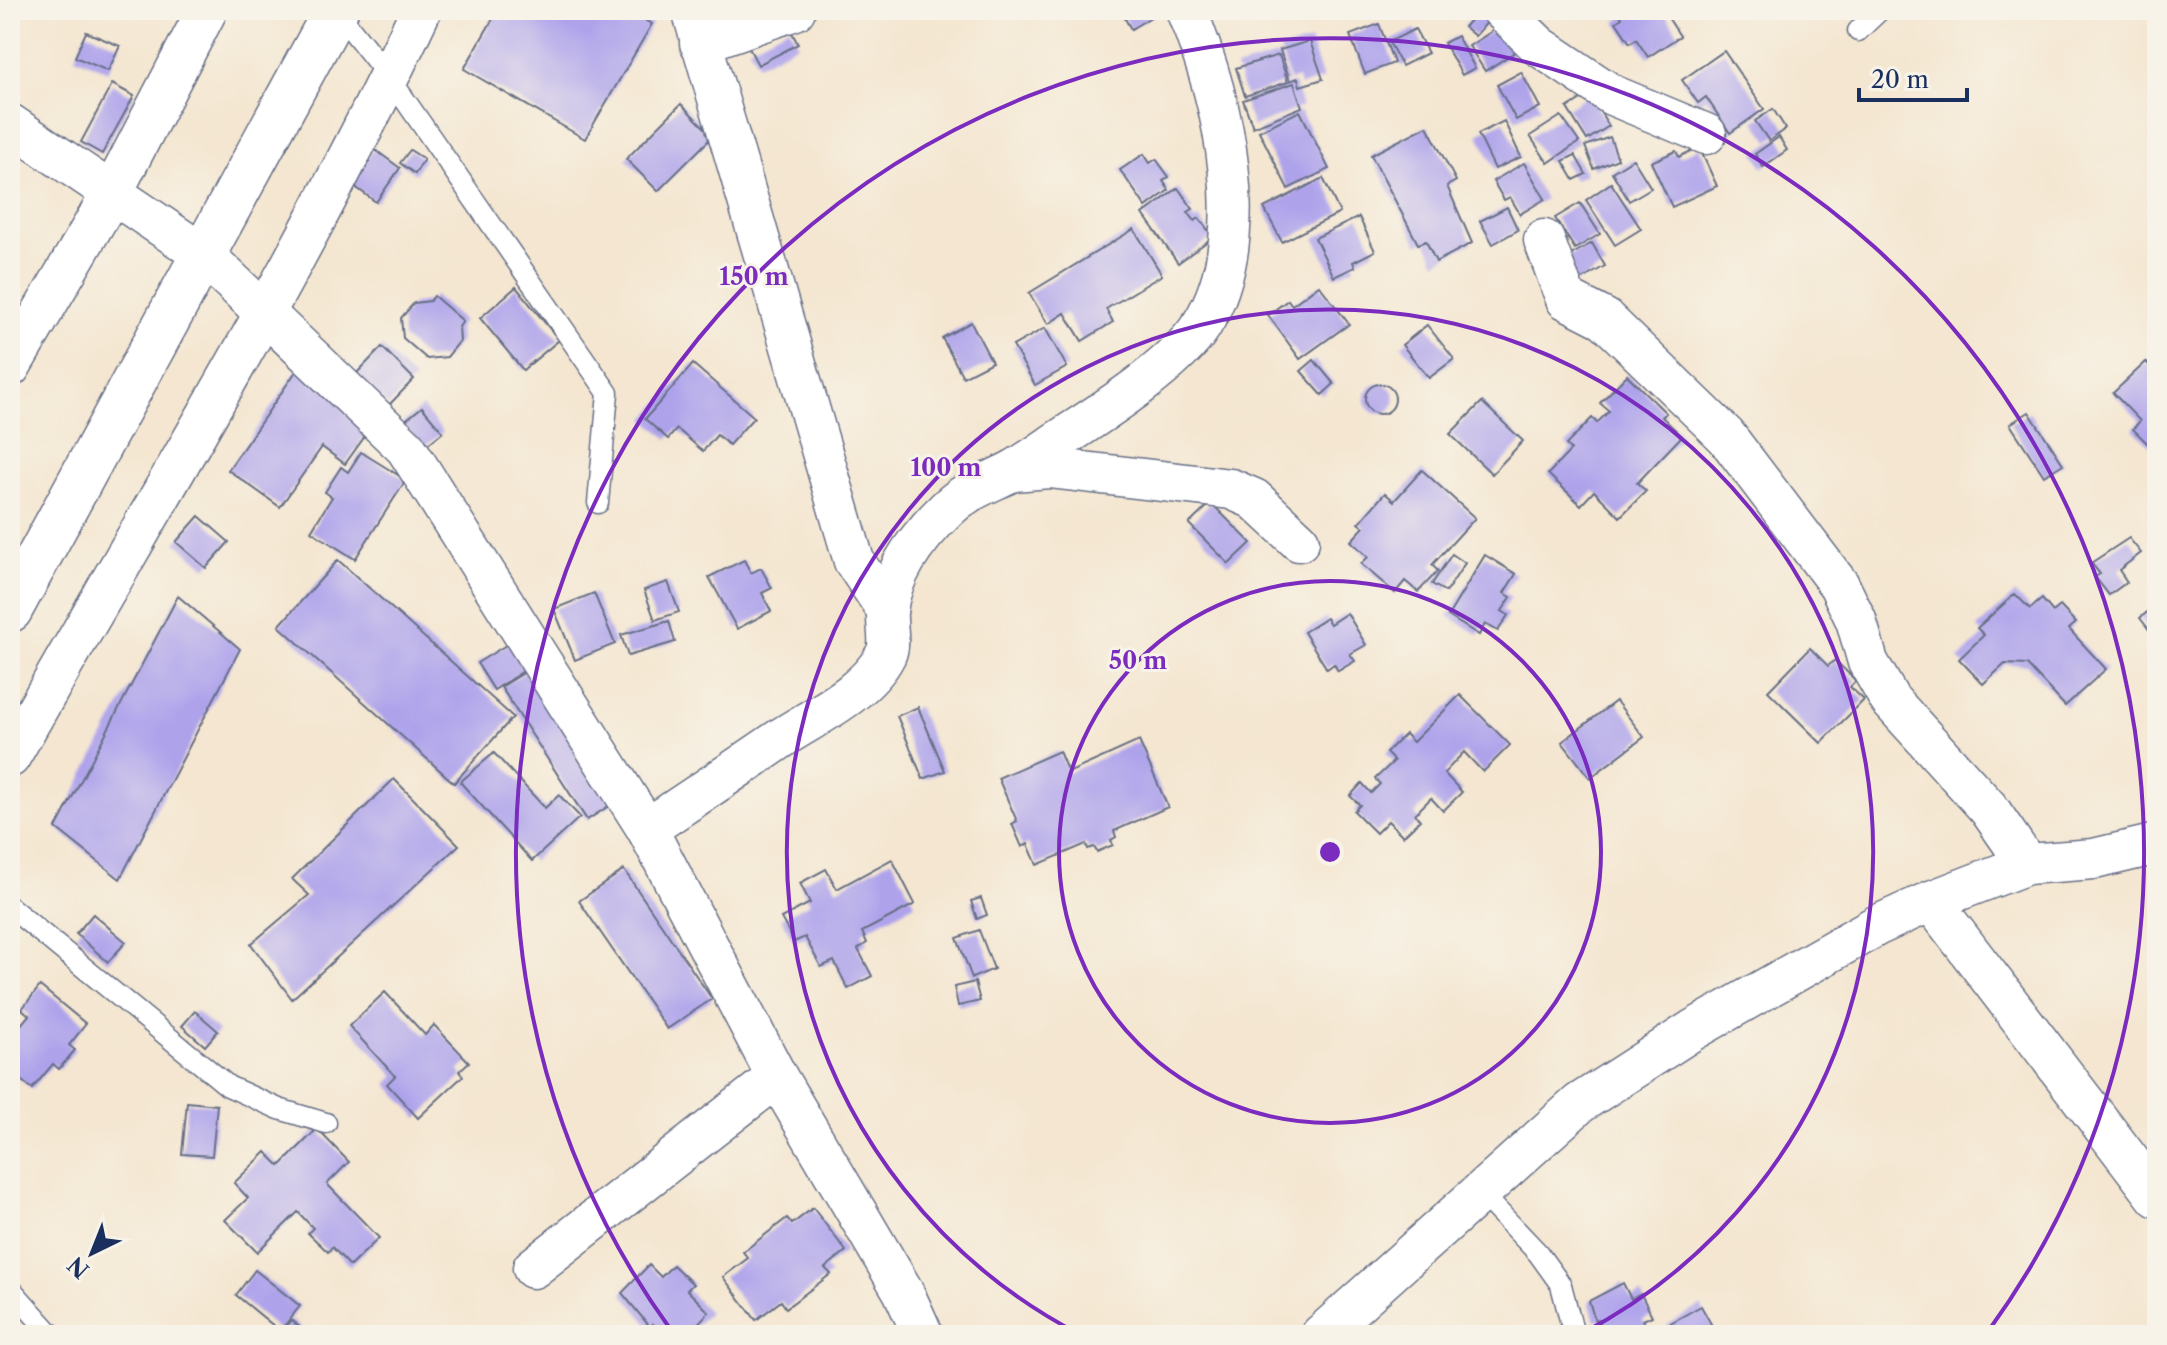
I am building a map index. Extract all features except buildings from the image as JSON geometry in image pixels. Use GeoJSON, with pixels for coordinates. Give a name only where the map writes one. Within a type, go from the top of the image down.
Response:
{"type":"FeatureCollection","features":[{"type":"Feature","properties":{"kind":"highway"},"geometry":{"type":"LineString","coordinates":[[10,610],[336,10]]}},
{"type":"Feature","properties":{"kind":"street"},"geometry":{"type":"LineString","coordinates":[[10,367],[111,195],[207,10]]}},
{"type":"Feature","properties":{"kind":"street"},"geometry":{"type":"LineString","coordinates":[[10,757],[266,314],[421,10]]}},
{"type":"Feature","properties":{"kind":"street"},"geometry":{"type":"LineString","coordinates":[[795,10],[696,26],[854,561],[887,610]]}},
{"type":"Feature","properties":{"kind":"street"},"geometry":{"type":"LineString","coordinates":[[647,829],[859,686],[887,652],[887,610],[900,569],[921,537],[949,507],[977,485],[1013,471],[1168,362],[1201,326],[1220,281],[1229,233],[1225,133],[1207,60],[1186,10]]}},
{"type":"Feature","properties":{"kind":"street"},"geometry":{"type":"LineString","coordinates":[[1502,10],[1539,46],[1612,95],[1706,134]]}},
{"type":"Feature","properties":{"kind":"street"},"geometry":{"type":"LineString","coordinates":[[10,124],[204,255],[406,448],[647,829],[777,1077],[903,1291],[923,1335]]}},
{"type":"Feature","properties":{"kind":"street"},"geometry":{"type":"LineString","coordinates":[[1544,240],[1566,299],[1605,319],[1726,436],[1839,585],[1856,620],[1868,662],[1890,700],[1989,809],[2027,864]]}},
{"type":"Feature","properties":{"kind":"street"},"geometry":{"type":"LineString","coordinates":[[1013,471],[1049,468],[1231,489],[1254,499],[1299,541]]}},
{"type":"Feature","properties":{"kind":"street"},"geometry":{"type":"LineString","coordinates":[[1321,1335],[1580,1103],[1693,1030],[1876,926],[1931,901],[2027,864],[2094,859],[2157,844]]}},
{"type":"Feature","properties":{"kind":"street"},"geometry":{"type":"LineString","coordinates":[[1931,901],[2157,1197]]}},
{"type":"Feature","properties":{"kind":"street"},"geometry":{"type":"LineString","coordinates":[[533,1268],[777,1077]]}},
{"type":"Feature","properties":{"kind":"lane"},"geometry":{"type":"LineString","coordinates":[[336,10],[389,77],[608,393],[598,503]]}},
{"type":"Feature","properties":{"kind":"lane"},"geometry":{"type":"LineString","coordinates":[[1858,31],[1880,10]]}},
{"type":"Feature","properties":{"kind":"lane"},"geometry":{"type":"LineString","coordinates":[[10,907],[228,1086],[279,1109],[326,1123]]}},
{"type":"Feature","properties":{"kind":"lane"},"geometry":{"type":"LineString","coordinates":[[1480,1192],[1538,1253],[1561,1285],[1574,1335]]}},
{"type":"Feature","properties":{"kind":"lane"},"geometry":{"type":"LineString","coordinates":[[10,1288],[52,1335]]}}]}
